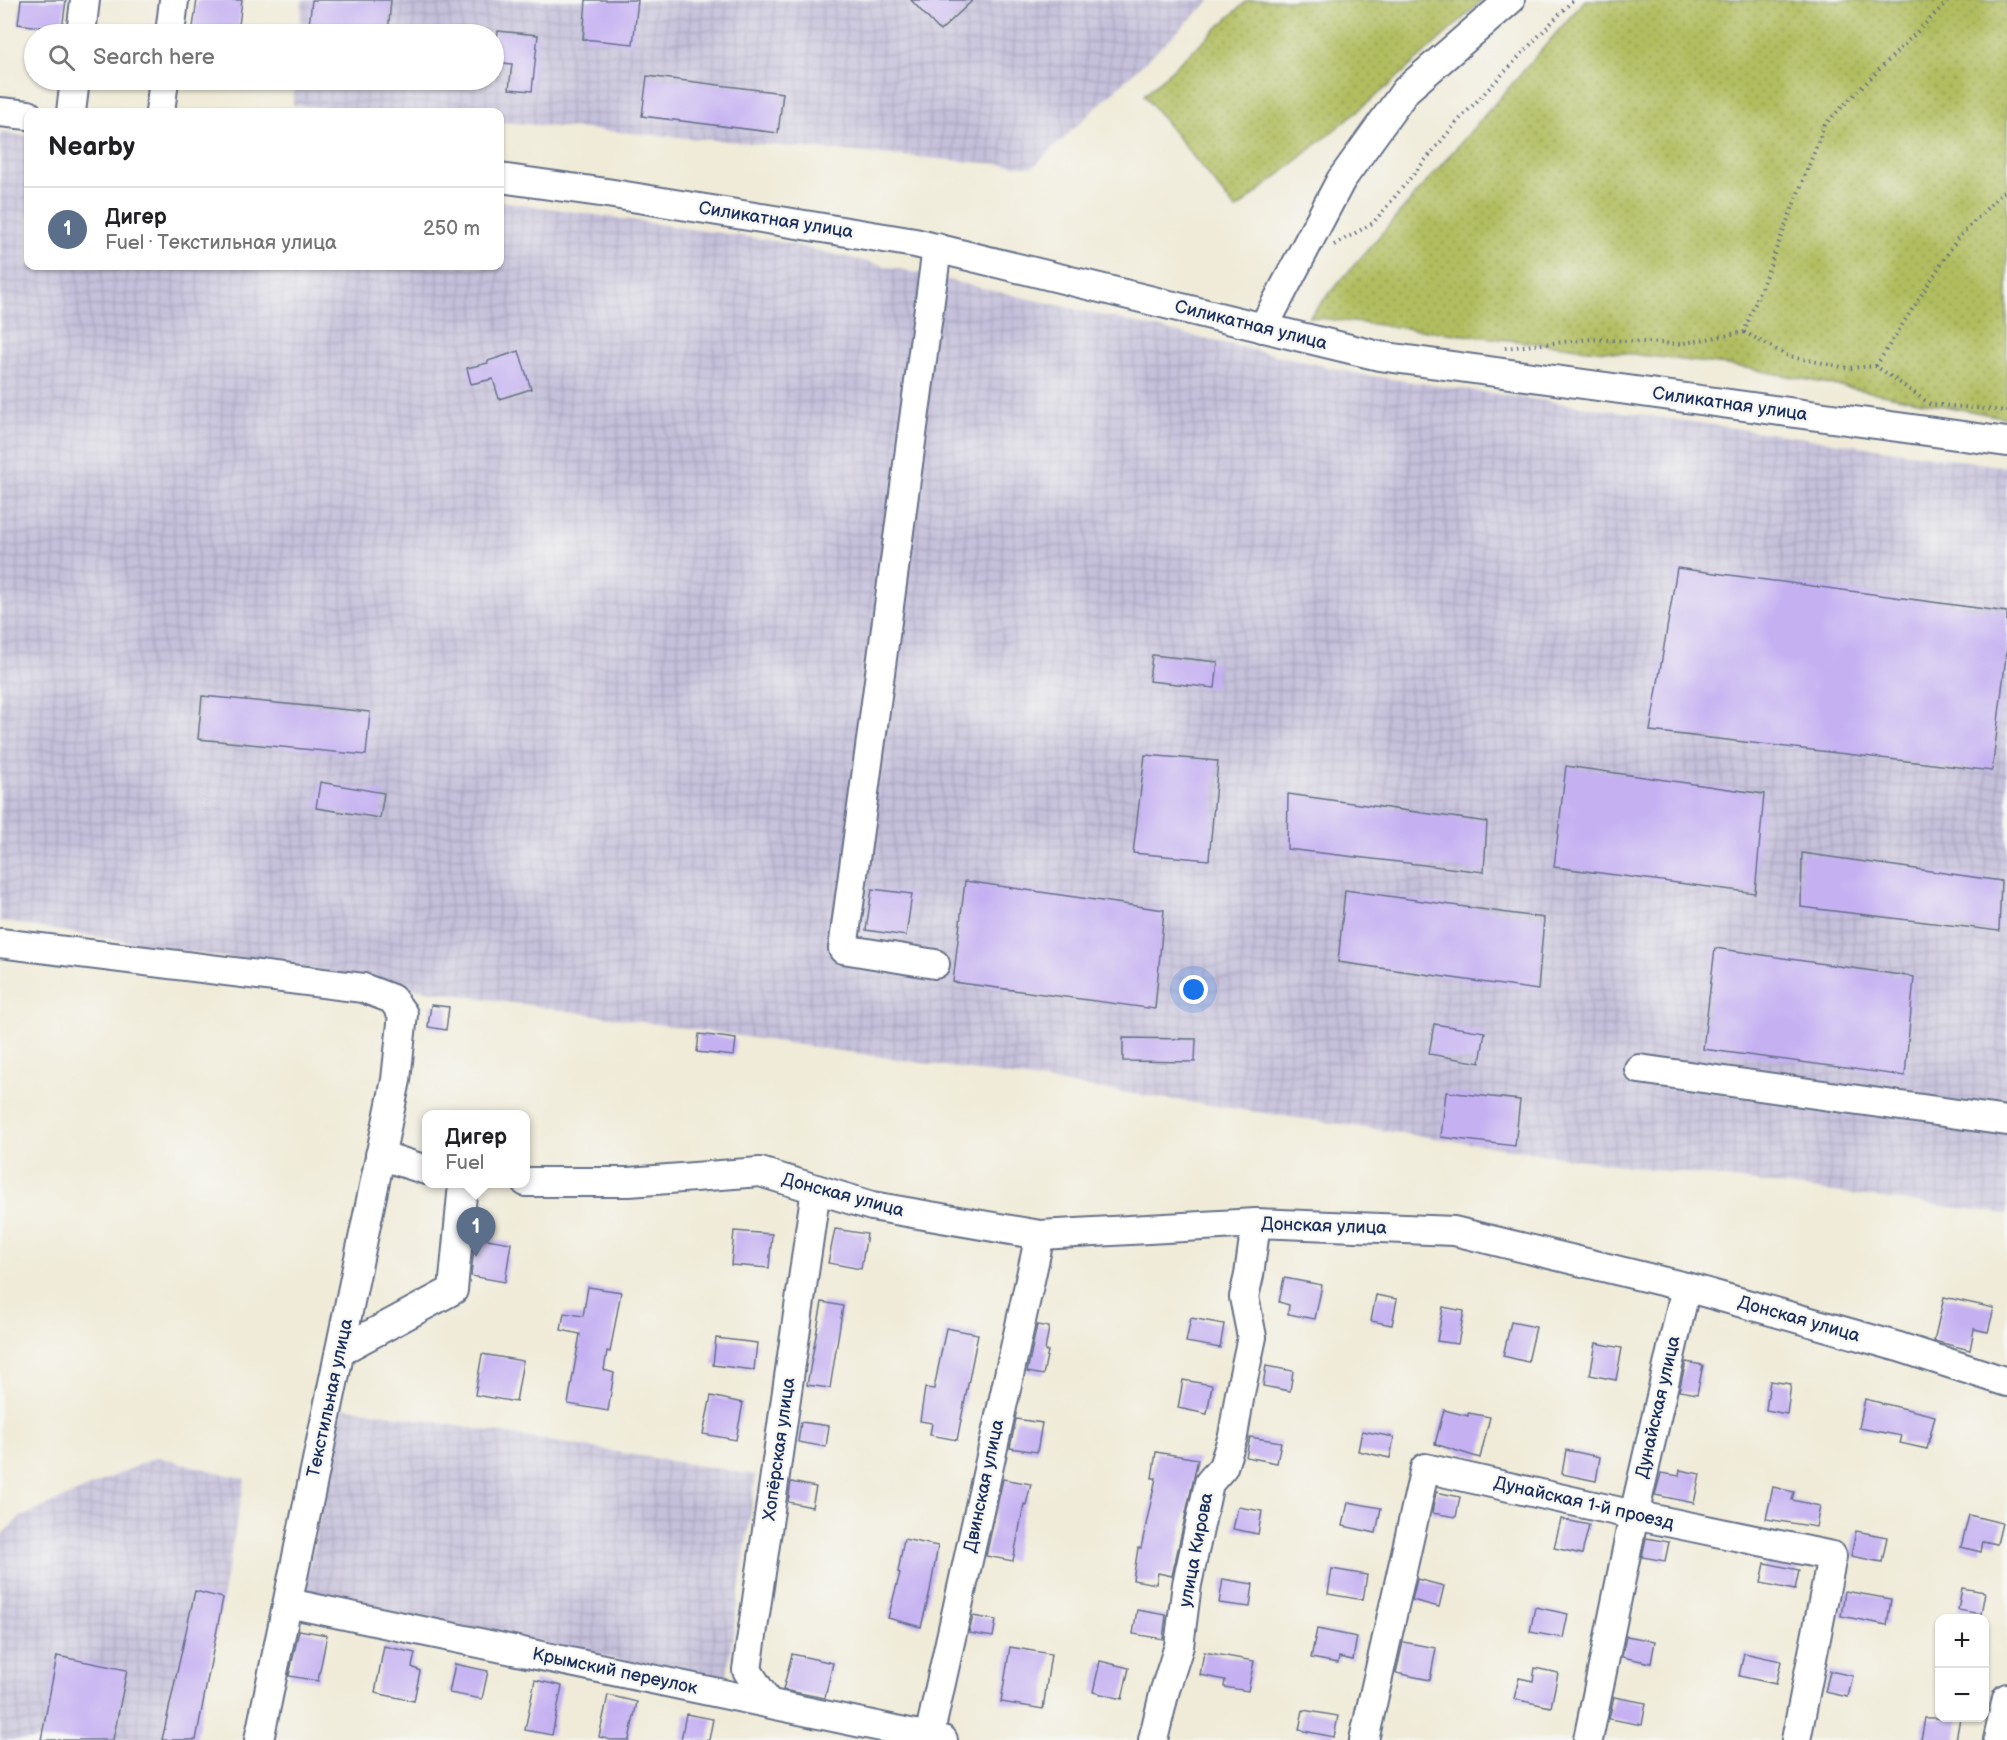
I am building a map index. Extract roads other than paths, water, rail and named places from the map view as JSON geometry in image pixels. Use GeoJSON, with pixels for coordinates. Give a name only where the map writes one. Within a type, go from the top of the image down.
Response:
{"type":"FeatureCollection","features":[{"type":"Feature","properties":{"kind":"street"},"geometry":{"type":"LineString","coordinates":[[82,24],[85,0]]}},
{"type":"Feature","properties":{"kind":"street"},"geometry":{"type":"LineString","coordinates":[[171,24],[174,0]]}},
{"type":"Feature","properties":{"kind":"street"},"geometry":{"type":"LineString","coordinates":[[1263,327],[1341,180],[1406,90],[1510,0]]}},
{"type":"Feature","properties":{"kind":"street"},"geometry":{"type":"LineString","coordinates":[[72,108],[74,90]]}},
{"type":"Feature","properties":{"kind":"street"},"geometry":{"type":"LineString","coordinates":[[160,108],[163,90]]}},
{"type":"Feature","properties":{"kind":"street"},"geometry":{"type":"LineString","coordinates":[[0,112],[24,115]]}},
{"type":"Feature","properties":{"kind":"street","name":"Силикатная улица"},"geometry":{"type":"LineString","coordinates":[[504,179],[631,197],[937,248],[1379,356],[2007,442]]}},
{"type":"Feature","properties":{"kind":"street"},"geometry":{"type":"LineString","coordinates":[[935,964],[843,950],[937,248]]}},
{"type":"Feature","properties":{"kind":"street","name":"Текстильная улица"},"geometry":{"type":"LineString","coordinates":[[0,943],[363,988],[392,999],[403,1014],[396,1080],[259,1740]]}},
{"type":"Feature","properties":{"kind":"street"},"geometry":{"type":"LineString","coordinates":[[1640,1069],[2007,1121]]}},
{"type":"Feature","properties":{"kind":"street"},"geometry":{"type":"LineString","coordinates":[[380,1155],[422,1169]]}},
{"type":"Feature","properties":{"kind":"street","name":"Донская улица"},"geometry":{"type":"LineString","coordinates":[[530,1182],[629,1182],[760,1172],[872,1206],[1040,1235],[1256,1223],[1454,1231],[1686,1287],[1899,1347],[2007,1382]]}},
{"type":"Feature","properties":{"kind":"street"},"geometry":{"type":"LineString","coordinates":[[340,1351],[453,1290],[463,1188]]}},
{"type":"Feature","properties":{"kind":"street","name":"Хопёрская улица"},"geometry":{"type":"LineString","coordinates":[[768,1703],[747,1670],[816,1189]]}},
{"type":"Feature","properties":{"kind":"street","name":"улица Кирова"},"geometry":{"type":"LineString","coordinates":[[1153,1740],[1179,1646],[1187,1584],[1209,1483],[1223,1467],[1233,1436],[1252,1337],[1244,1297],[1256,1223]]}},
{"type":"Feature","properties":{"kind":"street","name":"Двинская улица"},"geometry":{"type":"LineString","coordinates":[[936,1738],[1040,1235]]}},
{"type":"Feature","properties":{"kind":"street","name":"Дунайская улица"},"geometry":{"type":"LineString","coordinates":[[1588,1740],[1634,1515],[1686,1287]]}},
{"type":"Feature","properties":{"kind":"street","name":"Дунайская 1-й проезд"},"geometry":{"type":"LineString","coordinates":[[1364,1740],[1425,1468],[1832,1556],[1796,1740]]}},
{"type":"Feature","properties":{"kind":"street","name":"Крымский переулок"},"geometry":{"type":"LineString","coordinates":[[288,1603],[936,1738]]}},
{"type":"Feature","properties":{"kind":"street"},"geometry":{"type":"LineString","coordinates":[[1998,1740],[2007,1698]]}},
{"type":"Feature","properties":{"kind":"place","name":"Дигер"},"geometry":{"type":"Point","coordinates":[476,1257]}}]}
